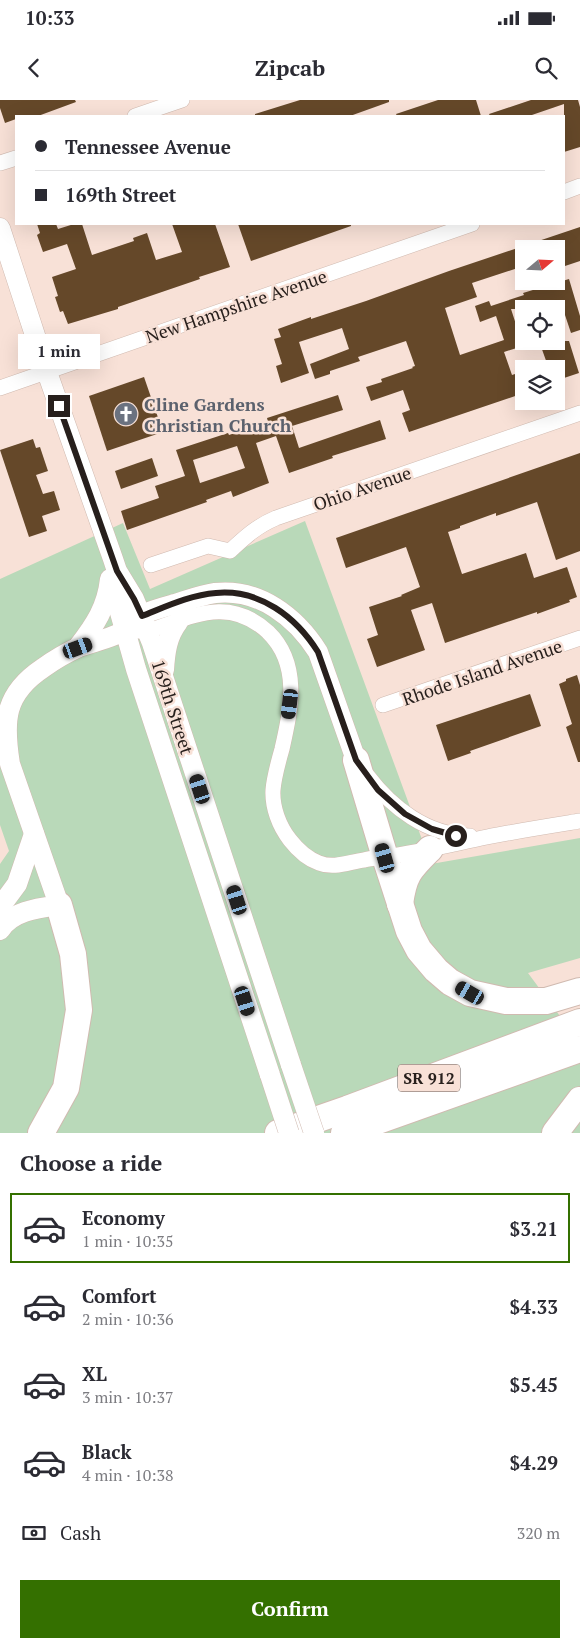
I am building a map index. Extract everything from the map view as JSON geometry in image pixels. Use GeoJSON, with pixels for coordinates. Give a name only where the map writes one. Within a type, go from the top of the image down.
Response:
{"type":"FeatureCollection","features":[{"type":"Feature","properties":{"kind":"highway"},"geometry":{"type":"LineString","coordinates":[[356,760],[385,858],[410,931],[419,950],[436,970],[450,982],[470,993],[506,1001],[546,1001],[580,991]]}},
{"type":"Feature","properties":{"kind":"highway"},"geometry":{"type":"LineString","coordinates":[[400,904],[402,886],[406,875],[430,849]]}},
{"type":"Feature","properties":{"kind":"highway"},"geometry":{"type":"LineString","coordinates":[[41,1133],[66,1088],[79,1010],[73,954],[59,905]]}},
{"type":"Feature","properties":{"kind":"highway","name":"SR 912"},"geometry":{"type":"LineString","coordinates":[[278,1133],[580,1022]]}},
{"type":"Feature","properties":{"kind":"highway","name":"SR 912"},"geometry":{"type":"LineString","coordinates":[[344,1133],[580,1049]]}},
{"type":"Feature","properties":{"kind":"highway"},"geometry":{"type":"LineString","coordinates":[[556,1133],[580,1100]]}},
{"type":"Feature","properties":{"kind":"main road","name":"169th Street"},"geometry":{"type":"LineString","coordinates":[[0,228],[47,372],[115,565],[145,623],[314,1133]]}},
{"type":"Feature","properties":{"kind":"main road","name":"169th Street"},"geometry":{"type":"LineString","coordinates":[[115,565],[119,609],[136,670],[289,1133]]}},
{"type":"Feature","properties":{"kind":"main road"},"geometry":{"type":"LineString","coordinates":[[78,648],[98,621],[109,593],[115,565]]}},
{"type":"Feature","properties":{"kind":"main road"},"geometry":{"type":"LineString","coordinates":[[0,930],[3,924],[21,913],[36,908],[59,905],[10,764],[7,748],[7,722],[10,706],[19,688],[32,675],[78,648],[145,623],[194,597],[216,593],[234,593],[265,602],[288,616],[309,638],[318,652],[356,760]]}},
{"type":"Feature","properties":{"kind":"main road"},"geometry":{"type":"LineString","coordinates":[[163,677],[169,638],[178,622]]}},
{"type":"Feature","properties":{"kind":"main road"},"geometry":{"type":"LineString","coordinates":[[0,907],[17,884],[34,834]]}},
{"type":"Feature","properties":{"kind":"street"},"geometry":{"type":"LineString","coordinates":[[138,115],[182,100]]}},
{"type":"Feature","properties":{"kind":"street"},"geometry":{"type":"LineString","coordinates":[[0,163],[15,158]]}},
{"type":"Feature","properties":{"kind":"street"},"geometry":{"type":"LineString","coordinates":[[565,192],[580,186]]}},
{"type":"Feature","properties":{"kind":"street","name":"New Hampshire Avenue"},"geometry":{"type":"LineString","coordinates":[[0,388],[469,225]]}},
{"type":"Feature","properties":{"kind":"street","name":"Ohio Avenue"},"geometry":{"type":"LineString","coordinates":[[151,565],[208,546],[230,551],[249,532],[276,518],[580,413]]}},
{"type":"Feature","properties":{"kind":"street"},"geometry":{"type":"LineString","coordinates":[[145,623],[178,622],[214,612],[232,612],[257,622],[276,640],[287,659],[291,675],[291,691],[286,731],[273,790],[274,805],[285,834],[294,845],[319,863],[336,866],[365,859],[385,858],[489,836],[580,821]]}},
{"type":"Feature","properties":{"kind":"street","name":"Rhode Island Avenue"},"geometry":{"type":"LineString","coordinates":[[383,705],[580,638]]}},
{"type":"Feature","properties":{"kind":"street"},"geometry":{"type":"LineString","coordinates":[[356,760],[378,790],[405,814],[432,829],[456,836],[489,836]]}},
{"type":"Feature","properties":{"kind":"green space"},"geometry":{"type":"Polygon","coordinates":[[[305,521],[431,864],[580,838],[580,958],[528,973],[580,1043],[580,1133],[0,1133],[0,864],[9,851],[0,825],[0,579],[123,523],[150,589],[305,521]]]}},
{"type":"Feature","properties":{"kind":"building"},"geometry":{"type":"Polygon","coordinates":[[[0,100],[75,100],[76,102],[41,115],[15,115],[15,119],[5,123],[0,108],[0,100]]]}},
{"type":"Feature","properties":{"kind":"building"},"geometry":{"type":"Polygon","coordinates":[[[300,100],[389,100],[389,102],[353,115],[255,114],[300,100]]]}},
{"type":"Feature","properties":{"kind":"building"},"geometry":{"type":"Polygon","coordinates":[[[438,100],[476,100],[481,115],[396,115],[438,100]]]}},
{"type":"Feature","properties":{"kind":"building"},"geometry":{"type":"Polygon","coordinates":[[[531,100],[578,100],[580,107],[580,147],[565,152],[564,104],[532,115],[489,114],[531,100]]]}},
{"type":"Feature","properties":{"kind":"building"},"geometry":{"type":"Polygon","coordinates":[[[37,225],[56,225],[58,229],[71,225],[82,225],[92,255],[134,241],[133,238],[147,233],[156,260],[182,252],[172,225],[215,225],[230,267],[118,307],[118,309],[68,324],[63,311],[60,312],[55,297],[58,296],[52,277],[76,269],[67,244],[43,252],[37,235],[40,233],[37,225]]]}},
{"type":"Feature","properties":{"kind":"building"},"geometry":{"type":"Polygon","coordinates":[[[238,225],[351,225],[351,226],[251,261],[238,225]]]}},
{"type":"Feature","properties":{"kind":"building"},"geometry":{"type":"Polygon","coordinates":[[[580,227],[580,261],[565,266],[565,240],[541,240],[580,227]]]}},
{"type":"Feature","properties":{"kind":"building"},"geometry":{"type":"Polygon","coordinates":[[[515,249],[515,269],[472,283],[477,297],[445,308],[460,355],[504,340],[496,316],[480,322],[475,306],[489,301],[491,306],[524,295],[523,293],[533,290],[565,290],[565,280],[569,279],[580,316],[580,330],[571,333],[565,315],[565,300],[515,300],[515,309],[511,309],[515,321],[515,349],[504,352],[512,375],[515,374],[515,396],[409,432],[402,413],[410,410],[403,390],[371,401],[366,387],[382,382],[381,379],[415,366],[406,341],[358,357],[360,361],[330,371],[330,374],[315,379],[310,364],[349,349],[342,328],[299,342],[309,373],[281,383],[276,366],[282,364],[274,339],[281,337],[278,329],[366,301],[515,249]]]}},
{"type":"Feature","properties":{"kind":"building"},"geometry":{"type":"Polygon","coordinates":[[[565,341],[569,341],[579,373],[565,378],[565,360],[546,360],[542,350],[565,350],[565,341]]]}},
{"type":"Feature","properties":{"kind":"building","name":"Cline Gardens Christian Church"},"geometry":{"type":"Polygon","coordinates":[[[144,377],[163,432],[107,451],[89,396],[144,377]]]}},
{"type":"Feature","properties":{"kind":"building"},"geometry":{"type":"Polygon","coordinates":[[[338,395],[343,410],[292,426],[299,448],[380,420],[386,439],[332,456],[333,458],[289,473],[276,436],[256,443],[269,483],[233,497],[231,491],[206,500],[207,502],[127,530],[121,511],[159,498],[155,486],[185,476],[176,450],[268,422],[267,418],[338,395]],[[237,446],[193,460],[200,483],[245,468],[237,446]]]}},
{"type":"Feature","properties":{"kind":"building"},"geometry":{"type":"Polygon","coordinates":[[[33,439],[36,448],[40,447],[48,471],[36,475],[43,494],[54,491],[60,510],[42,516],[47,531],[29,537],[0,450],[33,439]]]}},
{"type":"Feature","properties":{"kind":"building"},"geometry":{"type":"Polygon","coordinates":[[[580,453],[580,551],[556,560],[537,502],[496,516],[496,513],[448,532],[462,574],[526,553],[534,578],[567,567],[577,597],[569,600],[570,602],[537,614],[537,612],[445,643],[432,603],[411,610],[425,650],[377,667],[367,639],[378,635],[369,607],[402,596],[420,587],[406,547],[346,568],[336,538],[580,453]]]}},
{"type":"Feature","properties":{"kind":"building"},"geometry":{"type":"Polygon","coordinates":[[[152,458],[158,476],[121,489],[115,471],[152,458]]]}},
{"type":"Feature","properties":{"kind":"building"},"geometry":{"type":"Polygon","coordinates":[[[577,675],[580,685],[580,762],[578,762],[566,727],[572,724],[559,684],[577,675]]]}},
{"type":"Feature","properties":{"kind":"building"},"geometry":{"type":"Polygon","coordinates":[[[530,694],[541,726],[470,751],[471,753],[448,761],[436,725],[530,694]]]}},
{"type":"Feature","properties":{"kind":"place","name":"Cline Gardens Christian Church"},"geometry":{"type":"Point","coordinates":[126,414]}},
{"type":"Feature","properties":{"kind":"route"},"geometry":{"type":"LineString","coordinates":[[59,406],[117,571],[142,616],[194,597],[216,593],[234,593],[265,602],[288,616],[309,638],[318,652],[356,760],[378,790],[405,814],[432,829],[456,836]]}}]}
